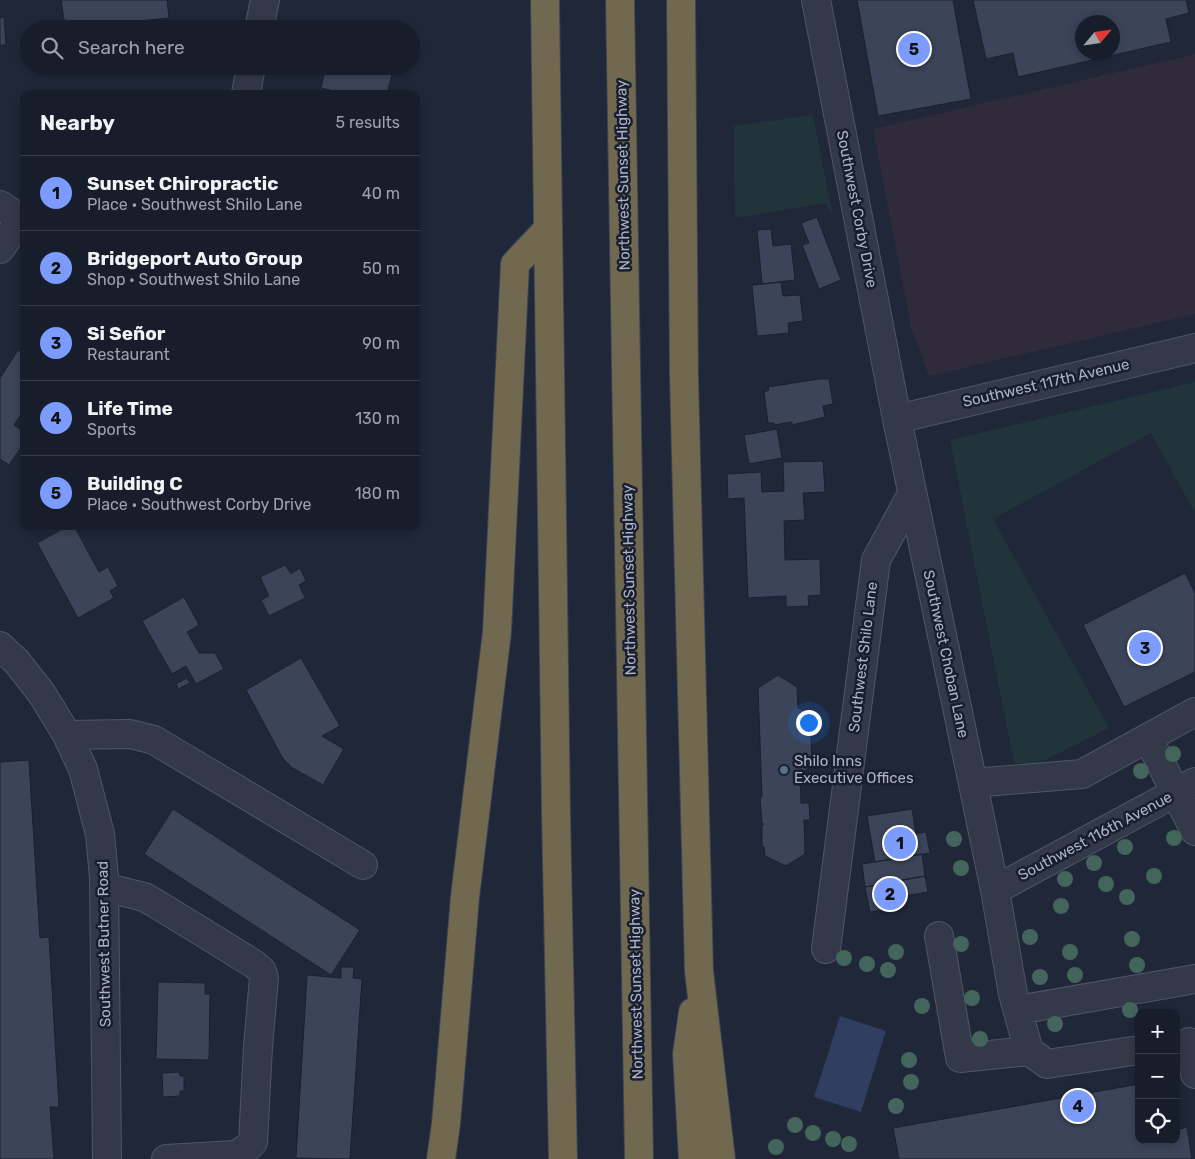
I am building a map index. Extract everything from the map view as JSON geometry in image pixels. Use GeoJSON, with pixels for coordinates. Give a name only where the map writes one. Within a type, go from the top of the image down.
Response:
{"type":"FeatureCollection","features":[{"type":"Feature","properties":{"kind":"highway"},"geometry":{"type":"LineString","coordinates":[[545,0],[563,1159]]}},
{"type":"Feature","properties":{"kind":"highway","name":"Northwest Sunset Highway"},"geometry":{"type":"LineString","coordinates":[[620,0],[639,1159]]}},
{"type":"Feature","properties":{"kind":"highway"},"geometry":{"type":"LineString","coordinates":[[681,0],[684,377],[699,971],[721,1159]]}},
{"type":"Feature","properties":{"kind":"highway"},"geometry":{"type":"LineString","coordinates":[[441,1159],[446,1124],[465,897],[497,632],[515,264],[548,229]]}},
{"type":"Feature","properties":{"kind":"highway"},"geometry":{"type":"LineString","coordinates":[[693,1159],[687,1054],[699,971]]}},
{"type":"Feature","properties":{"kind":"street"},"geometry":{"type":"LineString","coordinates":[[261,20],[265,0]]}},
{"type":"Feature","properties":{"kind":"street","name":"Southwest Corby Drive"},"geometry":{"type":"LineString","coordinates":[[816,0],[897,419]]}},
{"type":"Feature","properties":{"kind":"street"},"geometry":{"type":"LineString","coordinates":[[247,90],[249,75]]}},
{"type":"Feature","properties":{"kind":"street"},"geometry":{"type":"LineString","coordinates":[[0,249],[15,215]]}},
{"type":"Feature","properties":{"kind":"street","name":"Southwest 117th Avenue"},"geometry":{"type":"LineString","coordinates":[[897,419],[1195,348]]}},
{"type":"Feature","properties":{"kind":"street","name":"Southwest Choban Lane"},"geometry":{"type":"LineString","coordinates":[[897,419],[995,890],[1013,994],[1029,1051]]}},
{"type":"Feature","properties":{"kind":"street","name":"Southwest Shilo Lane"},"geometry":{"type":"LineString","coordinates":[[826,949],[876,560],[912,494]]}},
{"type":"Feature","properties":{"kind":"street","name":"Southwest Butner Road"},"geometry":{"type":"LineString","coordinates":[[6,662],[42,694],[67,735],[83,769],[100,834],[104,887],[107,1159]]}},
{"type":"Feature","properties":{"kind":"street"},"geometry":{"type":"LineString","coordinates":[[973,783],[1082,774],[1195,712]]}},
{"type":"Feature","properties":{"kind":"street"},"geometry":{"type":"LineString","coordinates":[[67,735],[130,734],[154,740],[363,865]]}},
{"type":"Feature","properties":{"kind":"street"},"geometry":{"type":"LineString","coordinates":[[1148,738],[1185,787],[1195,831]]}},
{"type":"Feature","properties":{"kind":"street","name":"Southwest 116th Avenue"},"geometry":{"type":"LineString","coordinates":[[995,890],[1185,787]]}},
{"type":"Feature","properties":{"kind":"street"},"geometry":{"type":"LineString","coordinates":[[104,887],[144,897],[155,903],[254,964],[262,971],[264,978],[253,1142],[235,1155],[166,1159]]}},
{"type":"Feature","properties":{"kind":"street"},"geometry":{"type":"LineString","coordinates":[[939,936],[960,1058],[1029,1051],[1047,1064],[1135,1051]]}},
{"type":"Feature","properties":{"kind":"street"},"geometry":{"type":"LineString","coordinates":[[1018,1010],[1195,979]]}},
{"type":"Feature","properties":{"kind":"street"},"geometry":{"type":"LineString","coordinates":[[1187,1042],[1195,1074]]}},
{"type":"Feature","properties":{"kind":"shaded area"},"geometry":{"type":"Polygon","coordinates":[[[1195,54],[1195,314],[929,376],[911,327],[873,129],[1195,54]]]}},
{"type":"Feature","properties":{"kind":"shaded area"},"geometry":{"type":"Polygon","coordinates":[[[813,115],[833,216],[825,203],[735,218],[734,126],[813,115]]]}},
{"type":"Feature","properties":{"kind":"shaded area"},"geometry":{"type":"Polygon","coordinates":[[[1195,382],[1195,513],[1151,433],[993,519],[1109,728],[1048,759],[1028,765],[1014,763],[950,440],[1195,382]]]}},
{"type":"Feature","properties":{"kind":"water"},"geometry":{"type":"Polygon","coordinates":[[[840,1016],[886,1031],[861,1112],[814,1097],[840,1016]]]}},
{"type":"Feature","properties":{"kind":"building"},"geometry":{"type":"Polygon","coordinates":[[[61,0],[167,0],[169,18],[148,20],[64,20],[61,0]]]}},
{"type":"Feature","properties":{"kind":"building"},"geometry":{"type":"Polygon","coordinates":[[[857,0],[953,0],[971,99],[878,116],[857,0]]]}},
{"type":"Feature","properties":{"kind":"building"},"geometry":{"type":"Polygon","coordinates":[[[973,0],[1186,0],[1189,13],[1166,19],[1171,42],[1120,54],[1120,15],[1075,15],[1075,60],[1092,60],[1018,77],[1013,53],[986,59],[973,0]]]}},
{"type":"Feature","properties":{"kind":"building"},"geometry":{"type":"Polygon","coordinates":[[[4,17],[6,45],[0,45],[0,18],[4,17]]]}},
{"type":"Feature","properties":{"kind":"building"},"geometry":{"type":"Polygon","coordinates":[[[324,75],[392,75],[388,90],[330,90],[321,88],[324,75]]]}},
{"type":"Feature","properties":{"kind":"building"},"geometry":{"type":"Polygon","coordinates":[[[817,217],[841,280],[819,289],[802,245],[809,243],[801,223],[817,217]]]}},
{"type":"Feature","properties":{"kind":"building"},"geometry":{"type":"Polygon","coordinates":[[[771,229],[773,246],[791,244],[795,280],[762,284],[757,230],[771,229]]]}},
{"type":"Feature","properties":{"kind":"building"},"geometry":{"type":"Polygon","coordinates":[[[781,282],[783,296],[800,295],[803,321],[788,323],[789,333],[757,336],[752,285],[781,282]]]}},
{"type":"Feature","properties":{"kind":"building"},"geometry":{"type":"Polygon","coordinates":[[[18,350],[20,351],[20,416],[14,425],[20,429],[20,449],[9,465],[0,459],[0,378],[18,350]]]}},
{"type":"Feature","properties":{"kind":"building"},"geometry":{"type":"Polygon","coordinates":[[[829,379],[833,404],[823,406],[825,417],[792,425],[792,422],[774,425],[774,423],[768,423],[764,392],[769,390],[768,387],[829,379]]]}},
{"type":"Feature","properties":{"kind":"building"},"geometry":{"type":"Polygon","coordinates":[[[777,429],[782,458],[749,464],[744,435],[777,429]]]}},
{"type":"Feature","properties":{"kind":"building"},"geometry":{"type":"Polygon","coordinates":[[[823,461],[825,492],[803,493],[805,520],[784,521],[785,560],[820,559],[821,595],[808,596],[809,606],[786,607],[786,596],[748,598],[744,498],[728,499],[727,474],[761,472],[762,492],[784,491],[783,462],[823,461]]]}},
{"type":"Feature","properties":{"kind":"building"},"geometry":{"type":"Polygon","coordinates":[[[61,530],[76,530],[99,572],[108,567],[118,586],[110,591],[114,598],[78,618],[37,543],[61,530]]]}},
{"type":"Feature","properties":{"kind":"building"},"geometry":{"type":"Polygon","coordinates":[[[285,565],[291,574],[300,568],[306,581],[299,585],[305,598],[269,616],[261,600],[269,596],[260,577],[285,565]]]}},
{"type":"Feature","properties":{"kind":"building"},"geometry":{"type":"Polygon","coordinates":[[[1185,573],[1195,593],[1195,672],[1124,707],[1083,625],[1185,573]]]}},
{"type":"Feature","properties":{"kind":"building"},"geometry":{"type":"Polygon","coordinates":[[[184,597],[199,625],[187,632],[199,653],[215,653],[224,669],[196,684],[186,666],[172,674],[142,621],[184,597]]]}},
{"type":"Feature","properties":{"kind":"building"},"geometry":{"type":"Polygon","coordinates":[[[301,658],[340,726],[322,736],[344,749],[323,785],[291,767],[282,757],[246,690],[301,658]]]}},
{"type":"Feature","properties":{"kind":"building","name":"Shilo Inns Executive Offices"},"geometry":{"type":"Polygon","coordinates":[[[778,675],[797,687],[798,708],[810,712],[812,766],[800,774],[801,803],[809,803],[810,820],[804,820],[805,854],[786,866],[765,856],[764,847],[762,846],[762,826],[764,824],[762,823],[760,798],[762,797],[758,688],[778,675]]]}},
{"type":"Feature","properties":{"kind":"building"},"geometry":{"type":"Polygon","coordinates":[[[187,678],[190,683],[178,689],[176,684],[187,678]]]}},
{"type":"Feature","properties":{"kind":"building"},"geometry":{"type":"Polygon","coordinates":[[[29,760],[40,938],[49,937],[59,1107],[50,1107],[54,1159],[0,1159],[0,762],[29,760]]]}},
{"type":"Feature","properties":{"kind":"building"},"geometry":{"type":"Polygon","coordinates":[[[173,809],[360,930],[331,975],[144,854],[173,809]]]}},
{"type":"Feature","properties":{"kind":"building"},"geometry":{"type":"Polygon","coordinates":[[[912,809],[916,834],[926,832],[930,853],[875,862],[867,816],[912,809]]]}},
{"type":"Feature","properties":{"kind":"building"},"geometry":{"type":"Polygon","coordinates":[[[922,854],[925,876],[865,887],[862,864],[922,854]]]}},
{"type":"Feature","properties":{"kind":"building"},"geometry":{"type":"Polygon","coordinates":[[[925,876],[928,892],[899,897],[900,907],[870,912],[865,887],[925,876]]]}},
{"type":"Feature","properties":{"kind":"building"},"geometry":{"type":"Polygon","coordinates":[[[341,967],[354,967],[353,978],[362,979],[350,1159],[296,1158],[307,975],[341,978],[341,967]]]}},
{"type":"Feature","properties":{"kind":"building"},"geometry":{"type":"Polygon","coordinates":[[[158,982],[205,983],[205,994],[210,994],[209,1060],[156,1059],[158,982]]]}},
{"type":"Feature","properties":{"kind":"building"},"geometry":{"type":"Polygon","coordinates":[[[179,1072],[180,1076],[184,1076],[184,1091],[180,1091],[180,1096],[163,1097],[162,1073],[179,1072]]]}},
{"type":"Feature","properties":{"kind":"building"},"geometry":{"type":"Polygon","coordinates":[[[1135,1085],[1135,1144],[1180,1144],[1180,1129],[1187,1127],[1192,1159],[899,1159],[893,1128],[1135,1085]]]}},
{"type":"Feature","properties":{"kind":"place","name":"Building C"},"geometry":{"type":"Point","coordinates":[914,49]}},
{"type":"Feature","properties":{"kind":"place","name":"Si Señor"},"geometry":{"type":"Point","coordinates":[1145,648]}},
{"type":"Feature","properties":{"kind":"place","name":"Shilo Inns Executive Offices"},"geometry":{"type":"Point","coordinates":[784,770]}},
{"type":"Feature","properties":{"kind":"place","name":"Sunset Chiropractic"},"geometry":{"type":"Point","coordinates":[900,843]}},
{"type":"Feature","properties":{"kind":"place","name":"Bridgeport Auto Group"},"geometry":{"type":"Point","coordinates":[890,894]}},
{"type":"Feature","properties":{"kind":"place","name":"Life Time"},"geometry":{"type":"Point","coordinates":[1078,1106]}}]}
